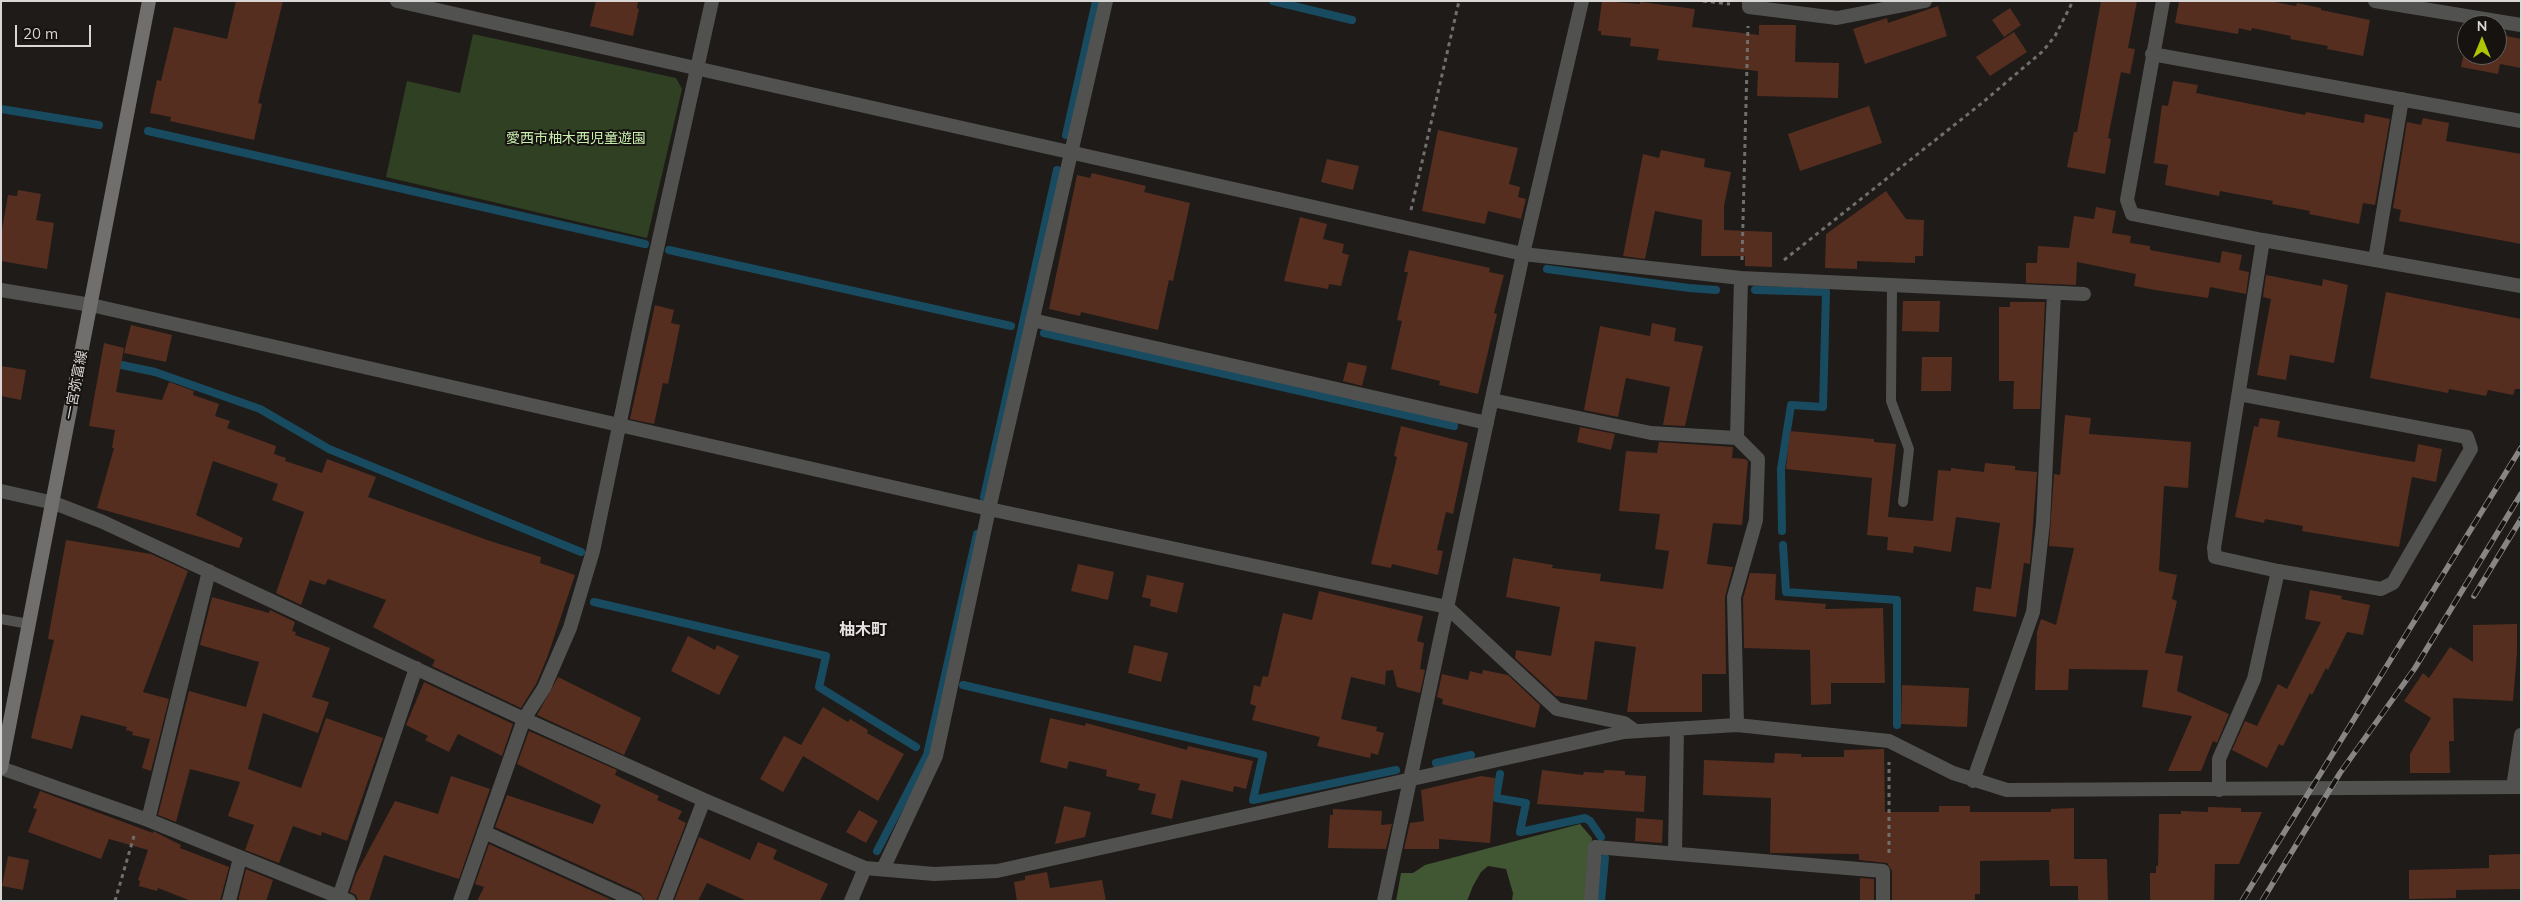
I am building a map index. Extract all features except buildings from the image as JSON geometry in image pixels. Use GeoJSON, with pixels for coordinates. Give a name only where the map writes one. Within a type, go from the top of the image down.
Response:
{"type":"FeatureCollection","features":[{"type":"Feature","properties":{"kind":"main road","name":"一宮弥富線"},"geometry":{"type":"LineString","coordinates":[[1,768],[54,502],[149,1]]}},
{"type":"Feature","properties":{"kind":"street"},"geometry":{"type":"LineString","coordinates":[[397,1],[1523,254],[1741,278],[2084,294]]}},
{"type":"Feature","properties":{"kind":"street"},"geometry":{"type":"LineString","coordinates":[[460,901],[524,719],[544,688],[570,628],[593,551],[712,1]]}},
{"type":"Feature","properties":{"kind":"street"},"geometry":{"type":"LineString","coordinates":[[883,870],[936,756],[989,509],[1106,1]]}},
{"type":"Feature","properties":{"kind":"street"},"geometry":{"type":"LineString","coordinates":[[1384,901],[1523,254],[1582,1]]}},
{"type":"Feature","properties":{"kind":"street"},"geometry":{"type":"LineString","coordinates":[[1749,4],[1837,18],[1925,1]]}},
{"type":"Feature","properties":{"kind":"street"},"geometry":{"type":"LineString","coordinates":[[2163,1],[2127,200],[2132,214],[2263,240],[2521,286]]}},
{"type":"Feature","properties":{"kind":"street"},"geometry":{"type":"LineString","coordinates":[[2375,1],[2521,25]]}},
{"type":"Feature","properties":{"kind":"street"},"geometry":{"type":"LineString","coordinates":[[2152,54],[2521,121]]}},
{"type":"Feature","properties":{"kind":"street"},"geometry":{"type":"LineString","coordinates":[[2375,260],[2402,99]]}},
{"type":"Feature","properties":{"kind":"street"},"geometry":{"type":"LineString","coordinates":[[2239,394],[2467,437],[2472,449],[2393,583],[2381,589],[2278,571],[2215,557],[2214,548],[2263,240]]}},
{"type":"Feature","properties":{"kind":"street"},"geometry":{"type":"LineString","coordinates":[[1737,438],[1741,278]]}},
{"type":"Feature","properties":{"kind":"street"},"geometry":{"type":"LineString","coordinates":[[1,290],[91,305],[989,509],[1447,607],[1557,709],[1624,723],[1635,731]]}},
{"type":"Feature","properties":{"kind":"street"},"geometry":{"type":"LineString","coordinates":[[1973,781],[2033,612],[2043,523],[2054,293]]}},
{"type":"Feature","properties":{"kind":"street"},"geometry":{"type":"LineString","coordinates":[[1032,320],[1487,423]]}},
{"type":"Feature","properties":{"kind":"street"},"geometry":{"type":"LineString","coordinates":[[1492,400],[1651,433],[1737,438],[1758,459],[1756,520],[1734,596],[1737,725]]}},
{"type":"Feature","properties":{"kind":"street"},"geometry":{"type":"LineString","coordinates":[[1,491],[54,502],[103,522],[524,719],[704,800],[865,868],[883,870],[934,874],[997,871],[1410,778],[1635,731],[1737,725],[1889,741],[1973,781],[2007,790],[2517,787],[2521,735]]}},
{"type":"Feature","properties":{"kind":"street"},"geometry":{"type":"LineString","coordinates":[[144,819],[209,571]]}},
{"type":"Feature","properties":{"kind":"street"},"geometry":{"type":"LineString","coordinates":[[2219,790],[2219,759],[2254,679],[2278,571]]}},
{"type":"Feature","properties":{"kind":"street"},"geometry":{"type":"LineString","coordinates":[[1,768],[144,819],[344,899],[416,668]]}},
{"type":"Feature","properties":{"kind":"street"},"geometry":{"type":"LineString","coordinates":[[1675,853],[1677,729]]}},
{"type":"Feature","properties":{"kind":"street"},"geometry":{"type":"LineString","coordinates":[[665,901],[704,800]]}},
{"type":"Feature","properties":{"kind":"street"},"geometry":{"type":"LineString","coordinates":[[484,832],[636,901]]}},
{"type":"Feature","properties":{"kind":"street"},"geometry":{"type":"LineString","coordinates":[[1591,901],[1595,846],[1883,871],[1883,901]]}},
{"type":"Feature","properties":{"kind":"street"},"geometry":{"type":"LineString","coordinates":[[230,901],[240,858]]}},
{"type":"Feature","properties":{"kind":"street"},"geometry":{"type":"LineString","coordinates":[[851,901],[865,868]]}},
{"type":"Feature","properties":{"kind":"lane"},"geometry":{"type":"LineString","coordinates":[[1892,285],[1891,401],[1909,448],[1903,502]]}},
{"type":"Feature","properties":{"kind":"lane"},"geometry":{"type":"LineString","coordinates":[[1,619],[30,624]]}},
{"type":"Feature","properties":{"kind":"path"},"geometry":{"type":"LineString","coordinates":[[1407,228],[1459,1]]}},
{"type":"Feature","properties":{"kind":"path"},"geometry":{"type":"LineString","coordinates":[[1703,1],[1749,4],[1741,278]]}},
{"type":"Feature","properties":{"kind":"path"},"geometry":{"type":"LineString","coordinates":[[1777,280],[1777,266],[1982,103],[2043,51],[2055,36],[2073,1]]}},
{"type":"Feature","properties":{"kind":"path"},"geometry":{"type":"LineString","coordinates":[[1883,871],[1889,864],[1889,741]]}},
{"type":"Feature","properties":{"kind":"path"},"geometry":{"type":"LineString","coordinates":[[115,901],[144,819]]}},
{"type":"Feature","properties":{"kind":"green space","name":"愛西市柚木西児童遊園"},"geometry":{"type":"Polygon","coordinates":[[[473,34],[676,78],[682,89],[647,238],[386,177],[407,81],[460,93],[473,34]]]}},
{"type":"Feature","properties":{"kind":"green space"},"geometry":{"type":"Polygon","coordinates":[[[1580,824],[1592,838],[1586,901],[1512,901],[1513,893],[1506,869],[1488,866],[1481,872],[1467,901],[1396,901],[1401,873],[1413,873],[1425,865],[1580,824]]]}},
{"type":"Feature","properties":{"kind":"waterway"},"geometry":{"type":"LineString","coordinates":[[1066,135],[1096,1]]}},
{"type":"Feature","properties":{"kind":"waterway"},"geometry":{"type":"LineString","coordinates":[[1273,1],[1352,20]]}},
{"type":"Feature","properties":{"kind":"waterway"},"geometry":{"type":"LineString","coordinates":[[1,109],[99,125]]}},
{"type":"Feature","properties":{"kind":"waterway"},"geometry":{"type":"LineString","coordinates":[[148,131],[645,244]]}},
{"type":"Feature","properties":{"kind":"waterway"},"geometry":{"type":"LineString","coordinates":[[984,497],[1057,170]]}},
{"type":"Feature","properties":{"kind":"waterway"},"geometry":{"type":"LineString","coordinates":[[669,250],[1011,326]]}},
{"type":"Feature","properties":{"kind":"waterway"},"geometry":{"type":"LineString","coordinates":[[1547,269],[1716,290]]}},
{"type":"Feature","properties":{"kind":"waterway"},"geometry":{"type":"LineString","coordinates":[[1755,290],[1826,292],[1823,407],[1791,405],[1781,469],[1782,531]]}},
{"type":"Feature","properties":{"kind":"waterway"},"geometry":{"type":"LineString","coordinates":[[1044,333],[1454,426]]}},
{"type":"Feature","properties":{"kind":"waterway"},"geometry":{"type":"LineString","coordinates":[[112,363],[155,372],[260,409],[329,449],[581,552]]}},
{"type":"Feature","properties":{"kind":"waterway"},"geometry":{"type":"LineString","coordinates":[[877,851],[927,755],[977,534]]}},
{"type":"Feature","properties":{"kind":"waterway"},"geometry":{"type":"LineString","coordinates":[[1783,545],[1786,592],[1897,600],[1897,725]]}},
{"type":"Feature","properties":{"kind":"waterway"},"geometry":{"type":"LineString","coordinates":[[594,602],[826,656],[819,687],[916,747]]}},
{"type":"Feature","properties":{"kind":"waterway"},"geometry":{"type":"LineString","coordinates":[[963,685],[1263,755],[1253,800],[1396,770]]}},
{"type":"Feature","properties":{"kind":"waterway"},"geometry":{"type":"LineString","coordinates":[[1436,763],[1471,755]]}},
{"type":"Feature","properties":{"kind":"waterway"},"geometry":{"type":"LineString","coordinates":[[1500,774],[1496,798],[1526,803],[1520,832],[1585,818],[1590,821],[1601,837]]}},
{"type":"Feature","properties":{"kind":"waterway"},"geometry":{"type":"LineString","coordinates":[[1601,901],[1605,858]]}},
{"type":"Feature","properties":{"kind":"railway"},"geometry":{"type":"LineString","coordinates":[[2242,901],[2521,448]]}},
{"type":"Feature","properties":{"kind":"railway"},"geometry":{"type":"LineString","coordinates":[[2262,901],[2340,773],[2415,668],[2521,494]]}},
{"type":"Feature","properties":{"kind":"railway"},"geometry":{"type":"LineString","coordinates":[[2474,596],[2521,519]]}},
{"type":"Feature","properties":{"kind":"district","name":"柚木町"},"geometry":{"type":"Point","coordinates":[863,630]}}]}
